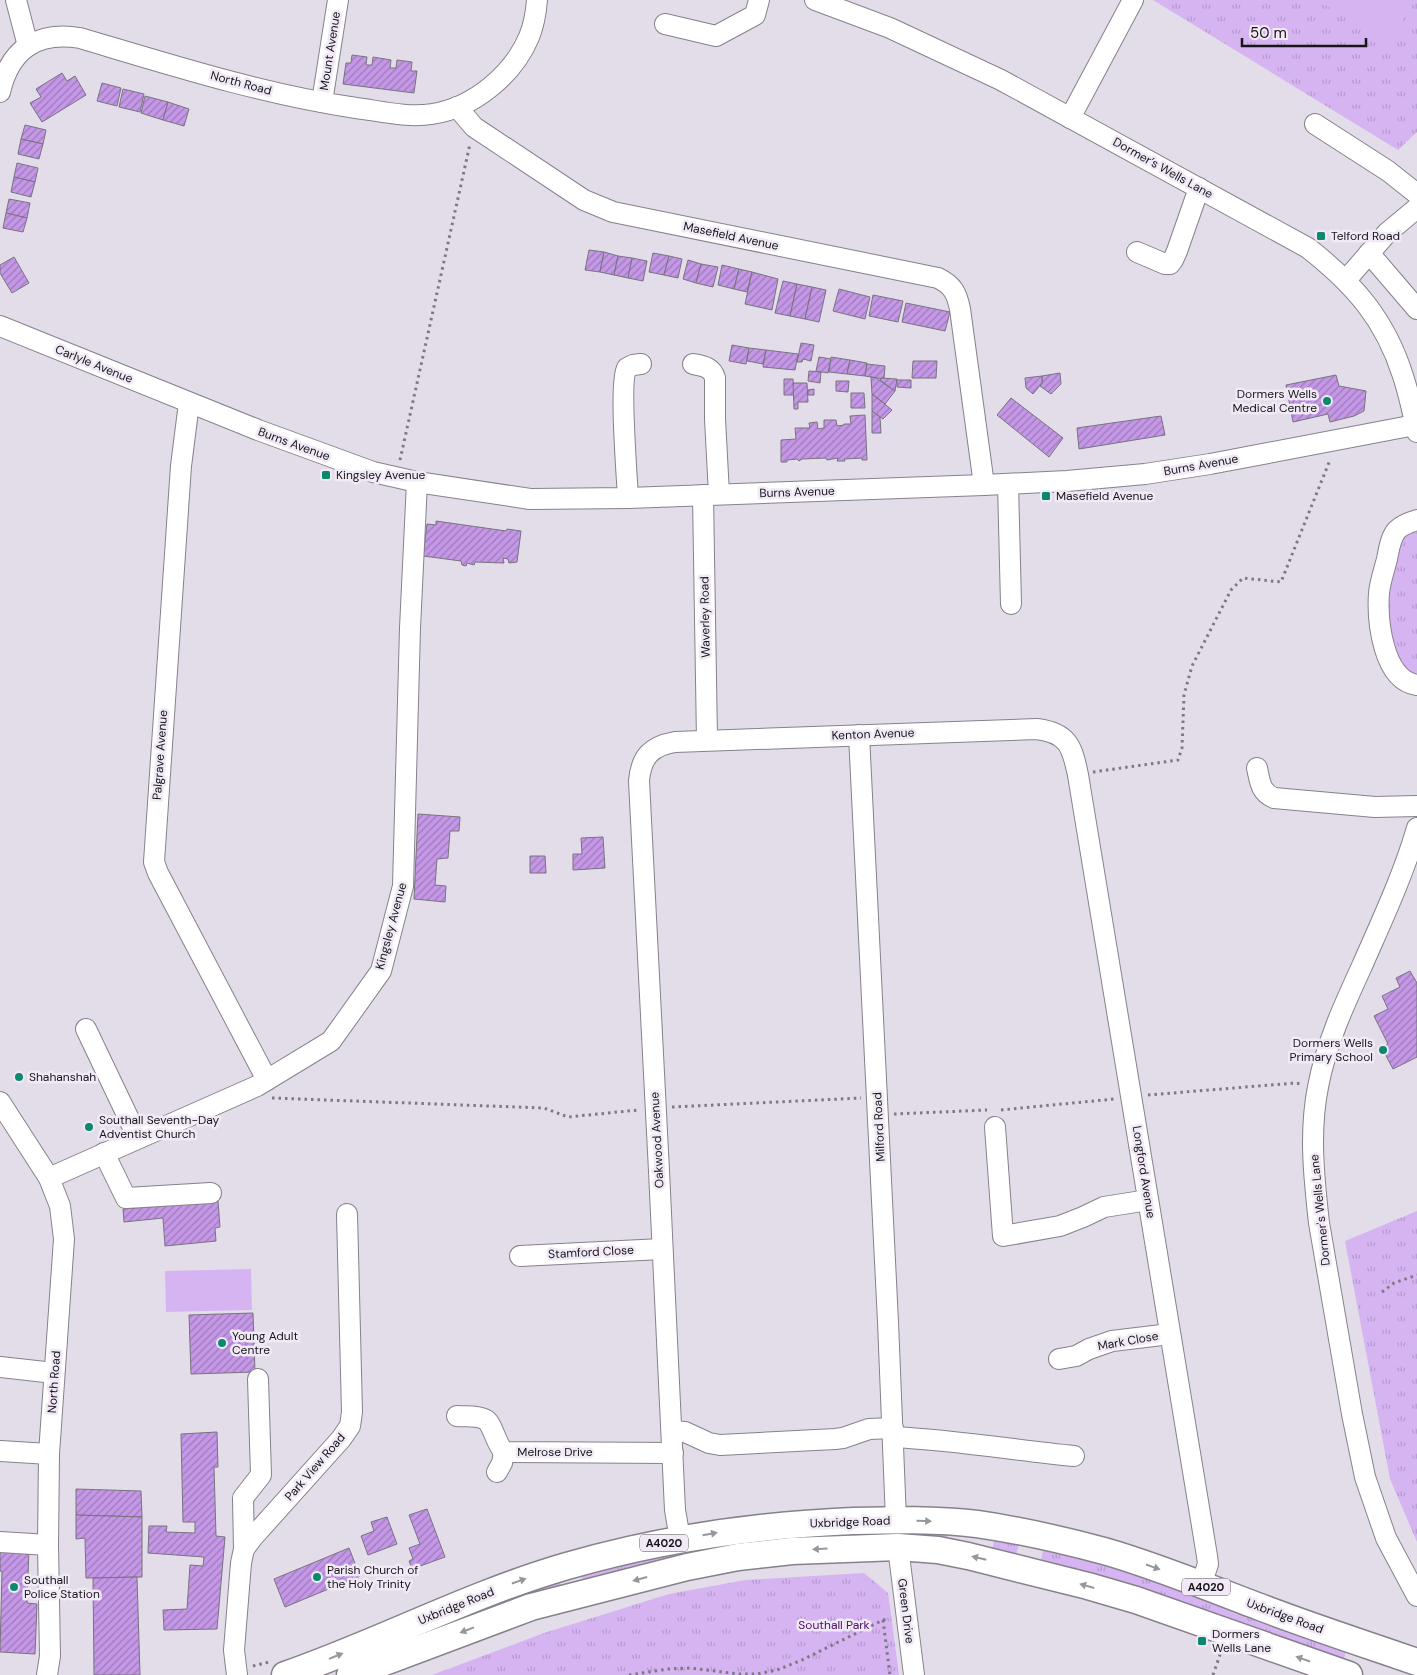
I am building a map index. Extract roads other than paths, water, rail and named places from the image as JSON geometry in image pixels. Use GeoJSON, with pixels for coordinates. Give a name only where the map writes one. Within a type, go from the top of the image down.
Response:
{"type":"FeatureCollection","features":[{"type":"Feature","properties":{"kind":"main road","name":"Uxbridge Road"},"geometry":{"type":"LineString","coordinates":[[285,1675],[511,1584],[568,1565],[627,1550],[680,1539],[768,1526],[896,1520],[975,1524],[1107,1552],[1303,1624],[1417,1662]]}},
{"type":"Feature","properties":{"kind":"main road"},"geometry":{"type":"LineString","coordinates":[[1027,1570],[1034,1535]]}},
{"type":"Feature","properties":{"kind":"main road","name":"Uxbridge Road"},"geometry":{"type":"LineString","coordinates":[[350,1675],[531,1607],[687,1567],[738,1557],[802,1551],[898,1547],[938,1550],[1027,1570],[1136,1600],[1349,1675]]}},
{"type":"Feature","properties":{"kind":"main road"},"geometry":{"type":"LineString","coordinates":[[568,1565],[575,1596]]}},
{"type":"Feature","properties":{"kind":"street"},"geometry":{"type":"LineString","coordinates":[[16,0],[28,46]]}},
{"type":"Feature","properties":{"kind":"street","name":"Mount Avenue"},"geometry":{"type":"LineString","coordinates":[[322,102],[338,0]]}},
{"type":"Feature","properties":{"kind":"street","name":"North Road"},"geometry":{"type":"LineString","coordinates":[[0,92],[7,70],[6,60],[28,46],[51,37],[60,36],[80,38],[252,87],[322,102],[382,112],[422,115],[446,111],[457,107],[488,89],[513,65],[529,36],[535,16],[537,0]]}},
{"type":"Feature","properties":{"kind":"street"},"geometry":{"type":"LineString","coordinates":[[666,24],[716,36],[755,15],[759,0]]}},
{"type":"Feature","properties":{"kind":"street","name":"Dormer’s Wells Lane"},"geometry":{"type":"LineString","coordinates":[[815,0],[859,16],[1001,80],[1308,248],[1346,280],[1367,304],[1382,326],[1394,351],[1410,376],[1416,429]]}},
{"type":"Feature","properties":{"kind":"street"},"geometry":{"type":"LineString","coordinates":[[1070,118],[1133,0]]}},
{"type":"Feature","properties":{"kind":"street","name":"Masefield Avenue"},"geometry":{"type":"LineString","coordinates":[[457,107],[474,127],[584,200],[613,212],[938,278],[946,282],[955,291],[960,309],[984,485]]}},
{"type":"Feature","properties":{"kind":"street"},"geometry":{"type":"LineString","coordinates":[[1315,124],[1388,170],[1417,194]]}},
{"type":"Feature","properties":{"kind":"street"},"geometry":{"type":"LineString","coordinates":[[1137,252],[1165,264],[1170,264],[1174,260],[1199,188]]}},
{"type":"Feature","properties":{"kind":"street"},"geometry":{"type":"LineString","coordinates":[[1346,280],[1387,233],[1417,208]]}},
{"type":"Feature","properties":{"kind":"street"},"geometry":{"type":"LineString","coordinates":[[1370,253],[1417,309]]}},
{"type":"Feature","properties":{"kind":"street","name":"Carlyle Avenue"},"geometry":{"type":"LineString","coordinates":[[0,326],[188,403]]}},
{"type":"Feature","properties":{"kind":"street"},"geometry":{"type":"LineString","coordinates":[[628,498],[624,374],[627,368],[641,364]]}},
{"type":"Feature","properties":{"kind":"street","name":"Waverley Road"},"geometry":{"type":"LineString","coordinates":[[693,364],[706,366],[714,372],[715,378],[707,740]]}},
{"type":"Feature","properties":{"kind":"street","name":"Burns Avenue"},"geometry":{"type":"LineString","coordinates":[[188,403],[292,443],[396,478],[530,498],[628,498],[984,485],[1145,474],[1416,429]]}},
{"type":"Feature","properties":{"kind":"street","name":"Palgrave Avenue"},"geometry":{"type":"LineString","coordinates":[[188,403],[181,466],[154,862],[262,1083]]}},
{"type":"Feature","properties":{"kind":"street","name":"Kingsley Avenue"},"geometry":{"type":"LineString","coordinates":[[49,1178],[262,1083],[330,1041],[381,970],[403,886],[410,628],[417,482]]}},
{"type":"Feature","properties":{"kind":"street"},"geometry":{"type":"LineString","coordinates":[[1008,484],[1011,604]]}},
{"type":"Feature","properties":{"kind":"street"},"geometry":{"type":"LineString","coordinates":[[1417,520],[1402,526],[1394,534],[1382,579],[1379,607],[1385,648],[1393,669],[1402,680],[1417,685]]}},
{"type":"Feature","properties":{"kind":"street","name":"Kenton Avenue"},"geometry":{"type":"LineString","coordinates":[[657,747],[675,742],[707,740],[1037,729],[1053,732],[1061,736],[1071,749],[1076,767]]}},
{"type":"Feature","properties":{"kind":"street","name":"Milford Road"},"geometry":{"type":"LineString","coordinates":[[859,735],[878,1106],[896,1520]]}},
{"type":"Feature","properties":{"kind":"street","name":"Oakwood Avenue"},"geometry":{"type":"LineString","coordinates":[[657,747],[646,757],[642,764],[639,781],[675,1510],[680,1539]]}},
{"type":"Feature","properties":{"kind":"street","name":"Longford Avenue"},"geometry":{"type":"LineString","coordinates":[[1076,767],[1207,1556],[1208,1564],[1201,1585]]}},
{"type":"Feature","properties":{"kind":"street"},"geometry":{"type":"LineString","coordinates":[[1257,768],[1263,790],[1267,795],[1274,798],[1375,807],[1417,806]]}},
{"type":"Feature","properties":{"kind":"street","name":"Dormer's Wells Lane"},"geometry":{"type":"LineString","coordinates":[[1417,828],[1398,882],[1337,1023],[1318,1089],[1313,1134],[1316,1191],[1328,1277],[1364,1477],[1378,1518],[1400,1566],[1417,1596]]}},
{"type":"Feature","properties":{"kind":"street"},"geometry":{"type":"LineString","coordinates":[[86,1029],[138,1138]]}},
{"type":"Feature","properties":{"kind":"street","name":"North Road"},"geometry":{"type":"LineString","coordinates":[[1,1105],[49,1178],[60,1206],[64,1239],[49,1454],[50,1656],[48,1675]]}},
{"type":"Feature","properties":{"kind":"street"},"geometry":{"type":"LineString","coordinates":[[995,1127],[1003,1236],[1060,1226],[1104,1207],[1148,1200]]}},
{"type":"Feature","properties":{"kind":"street"},"geometry":{"type":"LineString","coordinates":[[104,1154],[126,1198],[211,1193]]}},
{"type":"Feature","properties":{"kind":"street","name":"Park View Road"},"geometry":{"type":"LineString","coordinates":[[237,1675],[234,1650],[241,1563],[244,1549],[341,1439],[350,1426],[352,1412],[347,1214]]}},
{"type":"Feature","properties":{"kind":"street","name":"Stamford Close"},"geometry":{"type":"LineString","coordinates":[[520,1256],[662,1249]]}},
{"type":"Feature","properties":{"kind":"street","name":"Mark Close"},"geometry":{"type":"LineString","coordinates":[[1059,1359],[1076,1356],[1090,1348],[1112,1341],[1170,1334]]}},
{"type":"Feature","properties":{"kind":"street"},"geometry":{"type":"LineString","coordinates":[[0,1367],[54,1373]]}},
{"type":"Feature","properties":{"kind":"street"},"geometry":{"type":"LineString","coordinates":[[244,1549],[243,1498],[261,1475],[258,1379]]}},
{"type":"Feature","properties":{"kind":"street","name":"Melrose Drive"},"geometry":{"type":"LineString","coordinates":[[457,1416],[477,1417],[486,1420],[499,1447],[504,1452],[672,1452]]}},
{"type":"Feature","properties":{"kind":"street"},"geometry":{"type":"LineString","coordinates":[[672,1431],[685,1432],[708,1443],[720,1445],[835,1439],[869,1429],[990,1447],[1074,1456]]}},
{"type":"Feature","properties":{"kind":"street"},"geometry":{"type":"LineString","coordinates":[[0,1451],[49,1454]]}},
{"type":"Feature","properties":{"kind":"street"},"geometry":{"type":"LineString","coordinates":[[497,1472],[502,1463],[504,1452]]}},
{"type":"Feature","properties":{"kind":"street"},"geometry":{"type":"LineString","coordinates":[[0,1542],[48,1545]]}},
{"type":"Feature","properties":{"kind":"street","name":"Green Drive"},"geometry":{"type":"LineString","coordinates":[[898,1547],[914,1675]]}},
{"type":"Feature","properties":{"kind":"place","name":"Telford Road"},"geometry":{"type":"Point","coordinates":[1321,236]}},
{"type":"Feature","properties":{"kind":"place","name":"Dormers Wells Medical Centre"},"geometry":{"type":"Point","coordinates":[1327,401]}},
{"type":"Feature","properties":{"kind":"place","name":"Kingsley Avenue"},"geometry":{"type":"Point","coordinates":[326,475]}},
{"type":"Feature","properties":{"kind":"place","name":"Masefield Avenue"},"geometry":{"type":"Point","coordinates":[1046,496]}},
{"type":"Feature","properties":{"kind":"place","name":"Dormers Wells Primary School"},"geometry":{"type":"Point","coordinates":[1383,1050]}},
{"type":"Feature","properties":{"kind":"place","name":"Shahanshah"},"geometry":{"type":"Point","coordinates":[19,1077]}},
{"type":"Feature","properties":{"kind":"place","name":"Southall Seventh-Day Adventist Church"},"geometry":{"type":"Point","coordinates":[89,1127]}},
{"type":"Feature","properties":{"kind":"place","name":"Young Adult Centre"},"geometry":{"type":"Point","coordinates":[222,1343]}},
{"type":"Feature","properties":{"kind":"place","name":"Parish Church of the Holy Trinity"},"geometry":{"type":"Point","coordinates":[317,1577]}},
{"type":"Feature","properties":{"kind":"place","name":"Southall Police Station"},"geometry":{"type":"Point","coordinates":[14,1587]}},
{"type":"Feature","properties":{"kind":"place","name":"Dormers Wells Lane"},"geometry":{"type":"Point","coordinates":[1202,1641]}},
{"type":"Feature","properties":{"kind":"park label","name":"Southall Park"},"geometry":{"type":"Point","coordinates":[834,1625]}}]}
